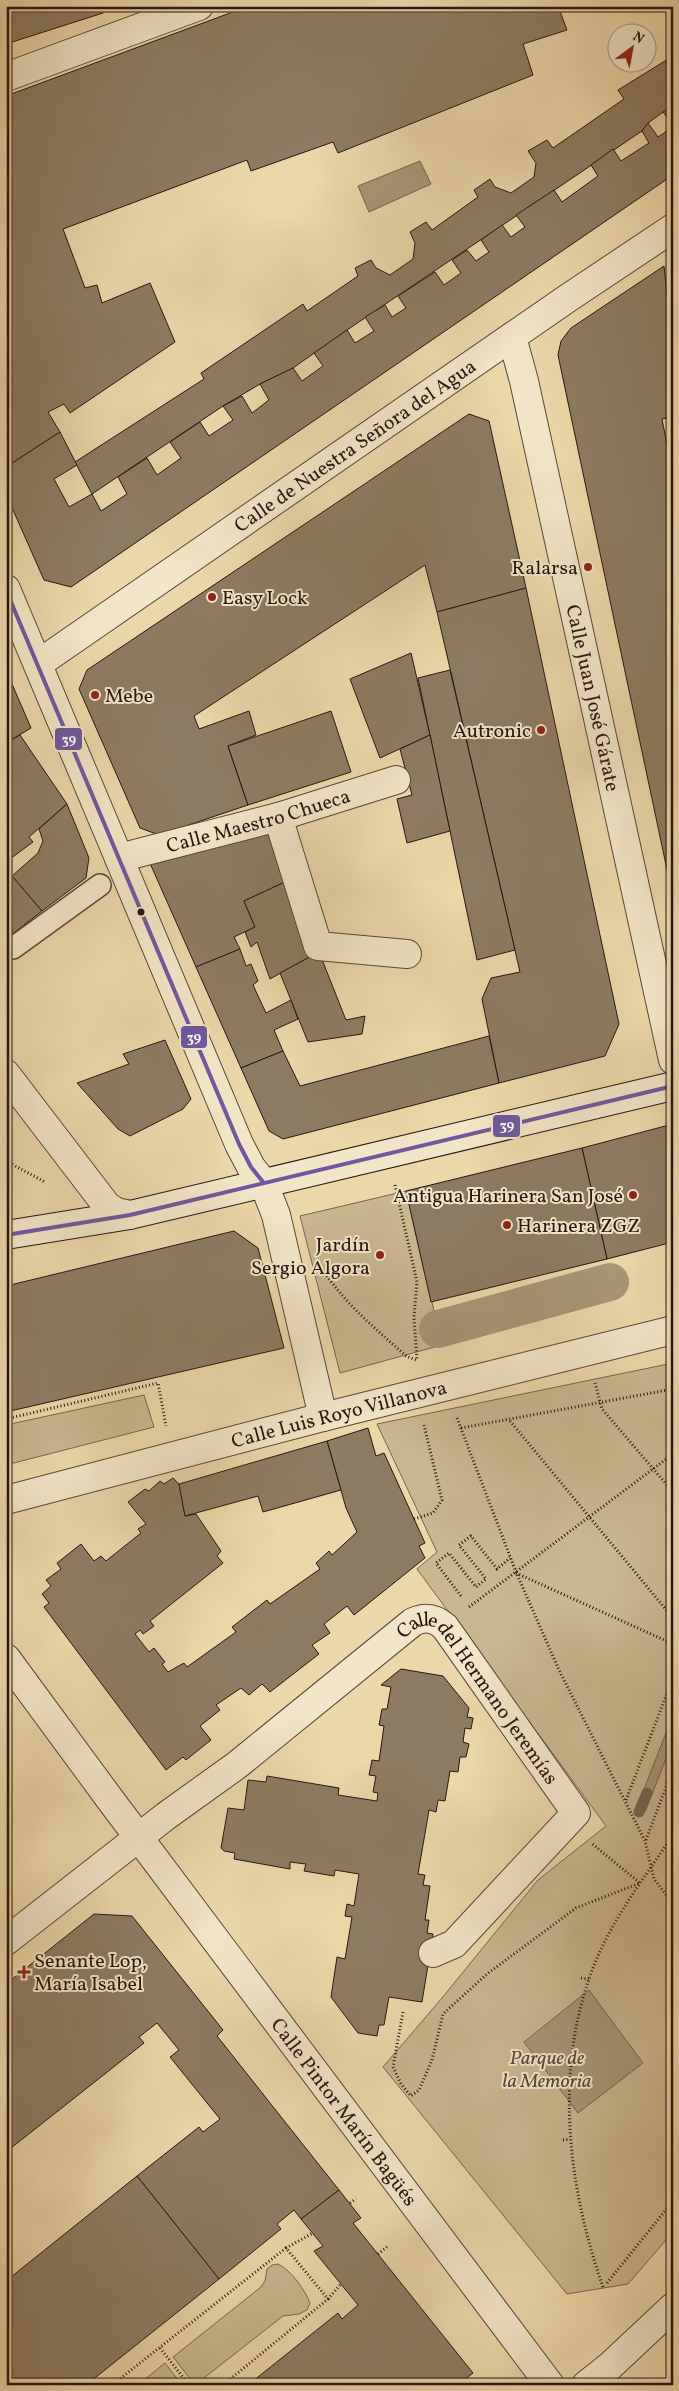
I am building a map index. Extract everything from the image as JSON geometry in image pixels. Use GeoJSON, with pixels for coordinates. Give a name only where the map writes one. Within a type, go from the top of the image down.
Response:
{"type":"FeatureCollection","features":[{"type":"Feature","properties":{"kind":"street"},"geometry":{"type":"LineString","coordinates":[[6,77],[156,14],[199,6]]}},
{"type":"Feature","properties":{"kind":"street","name":"Calle de Nuestra Señora del Agua"},"geometry":{"type":"LineString","coordinates":[[38,664],[673,228]]}},
{"type":"Feature","properties":{"kind":"street","name":"Calle Juan José Gárate"},"geometry":{"type":"LineString","coordinates":[[512,337],[524,381],[673,1060]]}},
{"type":"Feature","properties":{"kind":"street"},"geometry":{"type":"LineString","coordinates":[[6,589],[239,1144],[251,1166],[263,1182],[271,1199],[282,1236],[323,1417]]}},
{"type":"Feature","properties":{"kind":"street","name":"Calle Maestro Chueca"},"geometry":{"type":"LineString","coordinates":[[119,858],[278,817],[396,780]]}},
{"type":"Feature","properties":{"kind":"street"},"geometry":{"type":"LineString","coordinates":[[278,817],[318,946],[407,954]]}},
{"type":"Feature","properties":{"kind":"street"},"geometry":{"type":"LineString","coordinates":[[13,948],[100,885]]}},
{"type":"Feature","properties":{"kind":"street"},"geometry":{"type":"LineString","coordinates":[[6,1074],[108,1206],[116,1212],[130,1215]]}},
{"type":"Feature","properties":{"kind":"street"},"geometry":{"type":"LineString","coordinates":[[6,1235],[130,1215],[673,1086]]}},
{"type":"Feature","properties":{"kind":"street","name":"Calle Luis Royo Villanova"},"geometry":{"type":"LineString","coordinates":[[6,1500],[323,1417],[416,1396],[673,1330]]}},
{"type":"Feature","properties":{"kind":"street","name":"Calle del Hermano Jeremías"},"geometry":{"type":"LineString","coordinates":[[139,1838],[236,1765],[413,1622],[426,1617],[433,1618],[445,1627],[576,1813],[454,1944],[433,1953]]}},
{"type":"Feature","properties":{"kind":"street","name":"Calle Pintor Marín Bagüés"},"geometry":{"type":"LineString","coordinates":[[6,1658],[550,2385]]}},
{"type":"Feature","properties":{"kind":"street"},"geometry":{"type":"LineString","coordinates":[[6,1941],[139,1838]]}},
{"type":"Feature","properties":{"kind":"street"},"geometry":{"type":"LineString","coordinates":[[586,2385],[610,2366],[673,2307]]}},
{"type":"Feature","properties":{"kind":"path"},"geometry":{"type":"LineString","coordinates":[[6,1161],[50,1184]]}},
{"type":"Feature","properties":{"kind":"path"},"geometry":{"type":"LineString","coordinates":[[394,1180],[417,1282],[414,1317],[417,1360],[420,1367]]}},
{"type":"Feature","properties":{"kind":"path"},"geometry":{"type":"LineString","coordinates":[[320,1264],[336,1289],[351,1306],[406,1356],[417,1360]]}},
{"type":"Feature","properties":{"kind":"path"},"geometry":{"type":"LineString","coordinates":[[594,1380],[602,1409],[652,1470],[673,1492]]}},
{"type":"Feature","properties":{"kind":"path"},"geometry":{"type":"LineString","coordinates":[[6,1419],[158,1383],[168,1435]]}},
{"type":"Feature","properties":{"kind":"path"},"geometry":{"type":"LineString","coordinates":[[461,1428],[673,1388]]}},
{"type":"Feature","properties":{"kind":"path"},"geometry":{"type":"LineString","coordinates":[[414,1519],[433,1512],[442,1500],[416,1396]]}},
{"type":"Feature","properties":{"kind":"path"},"geometry":{"type":"LineString","coordinates":[[456,1414],[516,1572],[560,1670],[642,1834],[650,1869],[658,1886],[673,1904]]}},
{"type":"Feature","properties":{"kind":"path"},"geometry":{"type":"LineString","coordinates":[[510,1420],[673,1618]]}},
{"type":"Feature","properties":{"kind":"path"},"geometry":{"type":"LineString","coordinates":[[465,1610],[673,1454]]}},
{"type":"Feature","properties":{"kind":"path"},"geometry":{"type":"LineString","coordinates":[[464,1599],[436,1563],[449,1553],[476,1588],[486,1578],[459,1545],[471,1536],[497,1569],[510,1558]]}},
{"type":"Feature","properties":{"kind":"path"},"geometry":{"type":"LineString","coordinates":[[516,1572],[673,1644]]}},
{"type":"Feature","properties":{"kind":"path"},"geometry":{"type":"LineString","coordinates":[[626,1801],[673,1678]]}},
{"type":"Feature","properties":{"kind":"path"},"geometry":{"type":"LineString","coordinates":[[645,1841],[673,1768]]}},
{"type":"Feature","properties":{"kind":"path"},"geometry":{"type":"LineString","coordinates":[[570,1821],[592,1844],[640,1883]]}},
{"type":"Feature","properties":{"kind":"path"},"geometry":{"type":"LineString","coordinates":[[603,2287],[584,2222],[570,2139],[571,2062],[577,2022],[589,1979],[606,1938],[673,1835]]}},
{"type":"Feature","properties":{"kind":"path"},"geometry":{"type":"LineString","coordinates":[[403,2012],[393,2067],[411,2096],[419,2090],[432,2060],[442,2014],[487,1974],[576,1908],[640,1883]]}},
{"type":"Feature","properties":{"kind":"path"},"geometry":{"type":"LineString","coordinates":[[581,1978],[589,1979]]}},
{"type":"Feature","properties":{"kind":"path"},"geometry":{"type":"LineString","coordinates":[[563,2140],[570,2139]]}},
{"type":"Feature","properties":{"kind":"path"},"geometry":{"type":"LineString","coordinates":[[350,2203],[356,2199]]}},
{"type":"Feature","properties":{"kind":"path"},"geometry":{"type":"LineString","coordinates":[[607,2283],[673,2201]]}},
{"type":"Feature","properties":{"kind":"path"},"geometry":{"type":"LineString","coordinates":[[112,2385],[286,2248],[312,2233]]}},
{"type":"Feature","properties":{"kind":"path"},"geometry":{"type":"LineString","coordinates":[[378,2254],[388,2246]]}},
{"type":"Feature","properties":{"kind":"path"},"geometry":{"type":"LineString","coordinates":[[286,2248],[328,2300]]}},
{"type":"Feature","properties":{"kind":"path"},"geometry":{"type":"LineString","coordinates":[[224,2385],[328,2300],[341,2284]]}},
{"type":"Feature","properties":{"kind":"path"},"geometry":{"type":"LineString","coordinates":[[160,2348],[189,2385]]}},
{"type":"Feature","properties":{"kind":"green space"},"geometry":{"type":"Polygon","coordinates":[[[406,1191],[442,1345],[340,1373],[300,1216],[406,1191]]]}},
{"type":"Feature","properties":{"kind":"green space","name":"Parque de la Memoria"},"geometry":{"type":"Polygon","coordinates":[[[673,1363],[673,2232],[628,2284],[567,2294],[383,2067],[538,1880],[606,1826],[417,1569],[437,1552],[377,1424],[673,1363]]]}},
{"type":"Feature","properties":{"kind":"green space"},"geometry":{"type":"Polygon","coordinates":[[[144,1395],[154,1427],[6,1465],[6,1425],[144,1395]]]}},
{"type":"Feature","properties":{"kind":"green space"},"geometry":{"type":"Polygon","coordinates":[[[278,2264],[293,2276],[305,2292],[310,2303],[307,2310],[299,2314],[283,2316],[195,2385],[173,2357],[261,2287],[265,2281],[267,2269],[272,2265],[278,2264]]]}},
{"type":"Feature","properties":{"kind":"green space"},"geometry":{"type":"Polygon","coordinates":[[[165,2363],[182,2385],[138,2385],[165,2363]]]}},
{"type":"Feature","properties":{"kind":"shaded area"},"geometry":{"type":"Polygon","coordinates":[[[420,161],[431,184],[369,212],[358,186],[420,161]]]}},
{"type":"Feature","properties":{"kind":"shaded area"},"geometry":{"type":"Polygon","coordinates":[[[673,1715],[673,1741],[645,1812],[639,1802],[673,1715]]]}},
{"type":"Feature","properties":{"kind":"shaded area"},"geometry":{"type":"Polygon","coordinates":[[[589,1990],[643,2063],[578,2113],[524,2042],[589,1990]]]}},
{"type":"Feature","properties":{"kind":"building"},"geometry":{"type":"Polygon","coordinates":[[[6,6],[107,6],[103,13],[6,44],[6,6]]]}},
{"type":"Feature","properties":{"kind":"building"},"geometry":{"type":"Polygon","coordinates":[[[249,6],[558,6],[567,30],[523,44],[533,75],[338,153],[333,142],[251,171],[247,160],[63,229],[85,288],[97,285],[102,303],[150,283],[175,342],[70,413],[64,404],[48,412],[60,432],[6,467],[6,96],[249,6]]]}},
{"type":"Feature","properties":{"kind":"building"},"geometry":{"type":"Polygon","coordinates":[[[673,56],[673,105],[648,123],[642,131],[293,368],[260,384],[223,406],[92,494],[75,462],[204,379],[201,373],[303,304],[307,311],[358,276],[355,268],[371,260],[376,268],[390,275],[413,259],[415,243],[410,232],[426,222],[432,230],[478,197],[474,190],[490,179],[495,187],[511,193],[534,177],[536,163],[528,151],[547,140],[553,148],[624,99],[618,90],[647,72],[656,72],[656,67],[673,56]]]}},
{"type":"Feature","properties":{"kind":"building"},"geometry":{"type":"Polygon","coordinates":[[[673,105],[673,125],[663,112],[673,105]]]}},
{"type":"Feature","properties":{"kind":"building"},"geometry":{"type":"Polygon","coordinates":[[[648,123],[658,137],[673,127],[673,175],[71,587],[44,580],[6,494],[6,467],[60,432],[77,465],[54,479],[69,507],[92,494],[101,511],[127,494],[118,477],[147,458],[157,475],[181,458],[170,442],[200,422],[209,436],[233,420],[223,406],[242,396],[252,413],[269,400],[260,384],[293,368],[302,381],[323,366],[314,353],[347,330],[355,343],[374,331],[365,317],[385,305],[392,317],[406,308],[398,296],[435,272],[444,285],[461,273],[452,260],[467,250],[476,261],[489,252],[481,240],[502,225],[511,237],[525,227],[516,215],[554,190],[562,202],[598,176],[591,165],[613,149],[621,161],[649,143],[642,131],[648,123]]]}},
{"type":"Feature","properties":{"kind":"building"},"geometry":{"type":"Polygon","coordinates":[[[664,266],[673,352],[673,417],[662,419],[670,460],[673,459],[673,898],[558,355],[561,341],[571,328],[664,266]]]}},
{"type":"Feature","properties":{"kind":"building"},"geometry":{"type":"Polygon","coordinates":[[[469,414],[489,421],[526,588],[437,612],[425,565],[194,716],[199,729],[249,711],[256,735],[228,746],[248,805],[159,835],[140,828],[79,689],[87,670],[469,414]]]}},
{"type":"Feature","properties":{"kind":"building"},"geometry":{"type":"Polygon","coordinates":[[[526,588],[619,1024],[605,1056],[499,1083],[482,999],[491,978],[520,972],[437,612],[526,588]]]}},
{"type":"Feature","properties":{"kind":"building"},"geometry":{"type":"Polygon","coordinates":[[[411,653],[430,735],[380,758],[350,679],[411,653]]]}},
{"type":"Feature","properties":{"kind":"building"},"geometry":{"type":"Polygon","coordinates":[[[6,670],[31,728],[6,743],[6,670]]]}},
{"type":"Feature","properties":{"kind":"building"},"geometry":{"type":"Polygon","coordinates":[[[450,670],[515,950],[477,960],[418,678],[450,670]]]}},
{"type":"Feature","properties":{"kind":"building"},"geometry":{"type":"Polygon","coordinates":[[[331,711],[351,772],[248,805],[228,746],[331,711]]]}},
{"type":"Feature","properties":{"kind":"building"},"geometry":{"type":"Polygon","coordinates":[[[20,735],[67,804],[29,837],[33,842],[10,859],[6,854],[6,743],[20,735]]]}},
{"type":"Feature","properties":{"kind":"building"},"geometry":{"type":"Polygon","coordinates":[[[430,735],[450,831],[407,843],[397,799],[412,795],[400,749],[430,735]]]}},
{"type":"Feature","properties":{"kind":"building"},"geometry":{"type":"Polygon","coordinates":[[[67,804],[89,858],[86,878],[42,911],[12,876],[38,853],[43,841],[39,829],[67,804]]]}},
{"type":"Feature","properties":{"kind":"building"},"geometry":{"type":"Polygon","coordinates":[[[267,829],[285,882],[244,901],[255,927],[234,937],[240,949],[196,967],[149,861],[267,829]]]}},
{"type":"Feature","properties":{"kind":"building"},"geometry":{"type":"Polygon","coordinates":[[[6,869],[42,911],[6,939],[6,869]]]}},
{"type":"Feature","properties":{"kind":"building"},"geometry":{"type":"Polygon","coordinates":[[[285,882],[311,956],[270,979],[257,942],[251,947],[245,932],[255,927],[244,901],[285,882]]]}},
{"type":"Feature","properties":{"kind":"building"},"geometry":{"type":"Polygon","coordinates":[[[240,949],[246,966],[251,964],[258,981],[253,985],[266,1013],[291,1000],[298,1019],[274,1030],[283,1051],[241,1068],[196,967],[240,949]]]}},
{"type":"Feature","properties":{"kind":"building"},"geometry":{"type":"Polygon","coordinates":[[[319,952],[346,1020],[365,1016],[362,1034],[308,1042],[280,973],[319,952]]]}},
{"type":"Feature","properties":{"kind":"building"},"geometry":{"type":"Polygon","coordinates":[[[489,1036],[499,1083],[283,1139],[269,1131],[241,1068],[283,1051],[300,1086],[489,1036]]]}},
{"type":"Feature","properties":{"kind":"building"},"geometry":{"type":"Polygon","coordinates":[[[165,1040],[191,1099],[183,1109],[130,1136],[118,1129],[77,1083],[129,1064],[123,1054],[165,1040]]]}},
{"type":"Feature","properties":{"kind":"building","name":"Antigua Harinera San José"},"geometry":{"type":"Polygon","coordinates":[[[673,1124],[673,1242],[607,1259],[582,1148],[673,1124]]]}},
{"type":"Feature","properties":{"kind":"building","name":"Harinera ZGZ"},"geometry":{"type":"Polygon","coordinates":[[[582,1148],[607,1259],[431,1302],[406,1191],[582,1148]]]}},
{"type":"Feature","properties":{"kind":"building"},"geometry":{"type":"Polygon","coordinates":[[[234,1231],[258,1248],[284,1348],[6,1412],[6,1286],[234,1231]]]}},
{"type":"Feature","properties":{"kind":"building"},"geometry":{"type":"Polygon","coordinates":[[[368,1428],[376,1456],[384,1453],[425,1543],[419,1546],[425,1558],[354,1615],[347,1606],[324,1624],[330,1633],[312,1645],[319,1654],[270,1692],[262,1684],[249,1695],[241,1688],[216,1705],[220,1710],[200,1726],[211,1740],[186,1760],[183,1757],[166,1770],[44,1607],[49,1603],[42,1594],[51,1586],[46,1580],[61,1569],[57,1563],[81,1544],[94,1561],[101,1556],[106,1561],[141,1533],[138,1529],[146,1524],[128,1502],[145,1489],[149,1491],[160,1481],[164,1484],[173,1478],[179,1484],[185,1516],[196,1514],[221,1551],[217,1556],[223,1563],[150,1621],[154,1626],[143,1634],[140,1630],[135,1634],[149,1652],[154,1648],[165,1662],[162,1664],[168,1672],[184,1663],[187,1667],[236,1632],[232,1627],[267,1600],[270,1604],[320,1569],[316,1563],[329,1551],[332,1555],[357,1532],[346,1508],[327,1441],[368,1428]]]}},
{"type":"Feature","properties":{"kind":"building"},"geometry":{"type":"Polygon","coordinates":[[[327,1441],[341,1490],[263,1512],[258,1496],[185,1516],[179,1484],[327,1441]]]}},
{"type":"Feature","properties":{"kind":"building"},"geometry":{"type":"Polygon","coordinates":[[[401,1669],[443,1676],[469,1708],[467,1717],[473,1718],[471,1729],[465,1728],[463,1742],[469,1744],[466,1757],[460,1757],[458,1772],[450,1771],[445,1801],[438,1800],[436,1812],[429,1810],[418,1874],[425,1875],[423,1885],[430,1886],[425,1920],[429,1920],[427,1933],[433,1934],[422,2002],[389,1997],[384,2025],[379,2025],[377,2036],[358,2033],[331,1997],[337,1957],[345,1959],[352,1917],[345,1916],[347,1904],[354,1906],[359,1874],[335,1870],[334,1876],[304,1871],[306,1864],[290,1862],[290,1869],[234,1859],[235,1853],[224,1851],[221,1848],[228,1808],[244,1810],[248,1780],[266,1782],[267,1776],[339,1788],[338,1795],[377,1801],[378,1793],[373,1792],[376,1776],[369,1775],[372,1760],[379,1761],[384,1726],[379,1725],[382,1709],[387,1709],[391,1687],[381,1685],[401,1669]]]}},
{"type":"Feature","properties":{"kind":"building"},"geometry":{"type":"Polygon","coordinates":[[[94,1914],[132,1916],[223,2030],[217,2036],[339,2190],[301,2219],[294,2210],[277,2224],[281,2229],[219,2279],[137,2176],[199,2127],[203,2132],[220,2119],[170,2057],[179,2050],[157,2023],[139,2037],[144,2043],[6,2152],[6,1984],[94,1914]]]}},
{"type":"Feature","properties":{"kind":"building"},"geometry":{"type":"Polygon","coordinates":[[[137,2176],[219,2279],[86,2385],[6,2385],[6,2281],[137,2176]]]}},
{"type":"Feature","properties":{"kind":"building"},"geometry":{"type":"Polygon","coordinates":[[[339,2190],[361,2218],[353,2223],[473,2373],[458,2385],[248,2385],[338,2313],[342,2319],[358,2305],[314,2251],[323,2246],[301,2219],[339,2190]]]}},
{"type":"Feature","properties":{"kind":"waterway"},"geometry":{"type":"LineString","coordinates":[[438,1329],[610,1282]]}},
{"type":"Feature","properties":{"kind":"waterway"},"geometry":{"type":"LineString","coordinates":[[639,1812],[647,1793]]}},
{"type":"Feature","properties":{"kind":"transit line","name":"39"},"geometry":{"type":"LineString","coordinates":[[6,590],[239,1144],[251,1167],[263,1182]]}},
{"type":"Feature","properties":{"kind":"transit line","name":"39"},"geometry":{"type":"LineString","coordinates":[[6,1235],[130,1215],[673,1086]]}},
{"type":"Feature","properties":{"kind":"place","name":"Ralarsa"},"geometry":{"type":"Point","coordinates":[588,567]}},
{"type":"Feature","properties":{"kind":"place","name":"Easy Lock"},"geometry":{"type":"Point","coordinates":[212,597]}},
{"type":"Feature","properties":{"kind":"place","name":"Mebe"},"geometry":{"type":"Point","coordinates":[95,695]}},
{"type":"Feature","properties":{"kind":"place","name":"Autronic"},"geometry":{"type":"Point","coordinates":[541,730]}},
{"type":"Feature","properties":{"kind":"place","name":"Antigua Harinera San José"},"geometry":{"type":"Point","coordinates":[633,1195]}},
{"type":"Feature","properties":{"kind":"place","name":"Harinera ZGZ"},"geometry":{"type":"Point","coordinates":[507,1225]}},
{"type":"Feature","properties":{"kind":"place","name":"Jardín Sergio Algora"},"geometry":{"type":"Point","coordinates":[380,1255]}},
{"type":"Feature","properties":{"kind":"place","name":"Senante Lop, María Isabel"},"geometry":{"type":"Point","coordinates":[24,1972]}}]}
